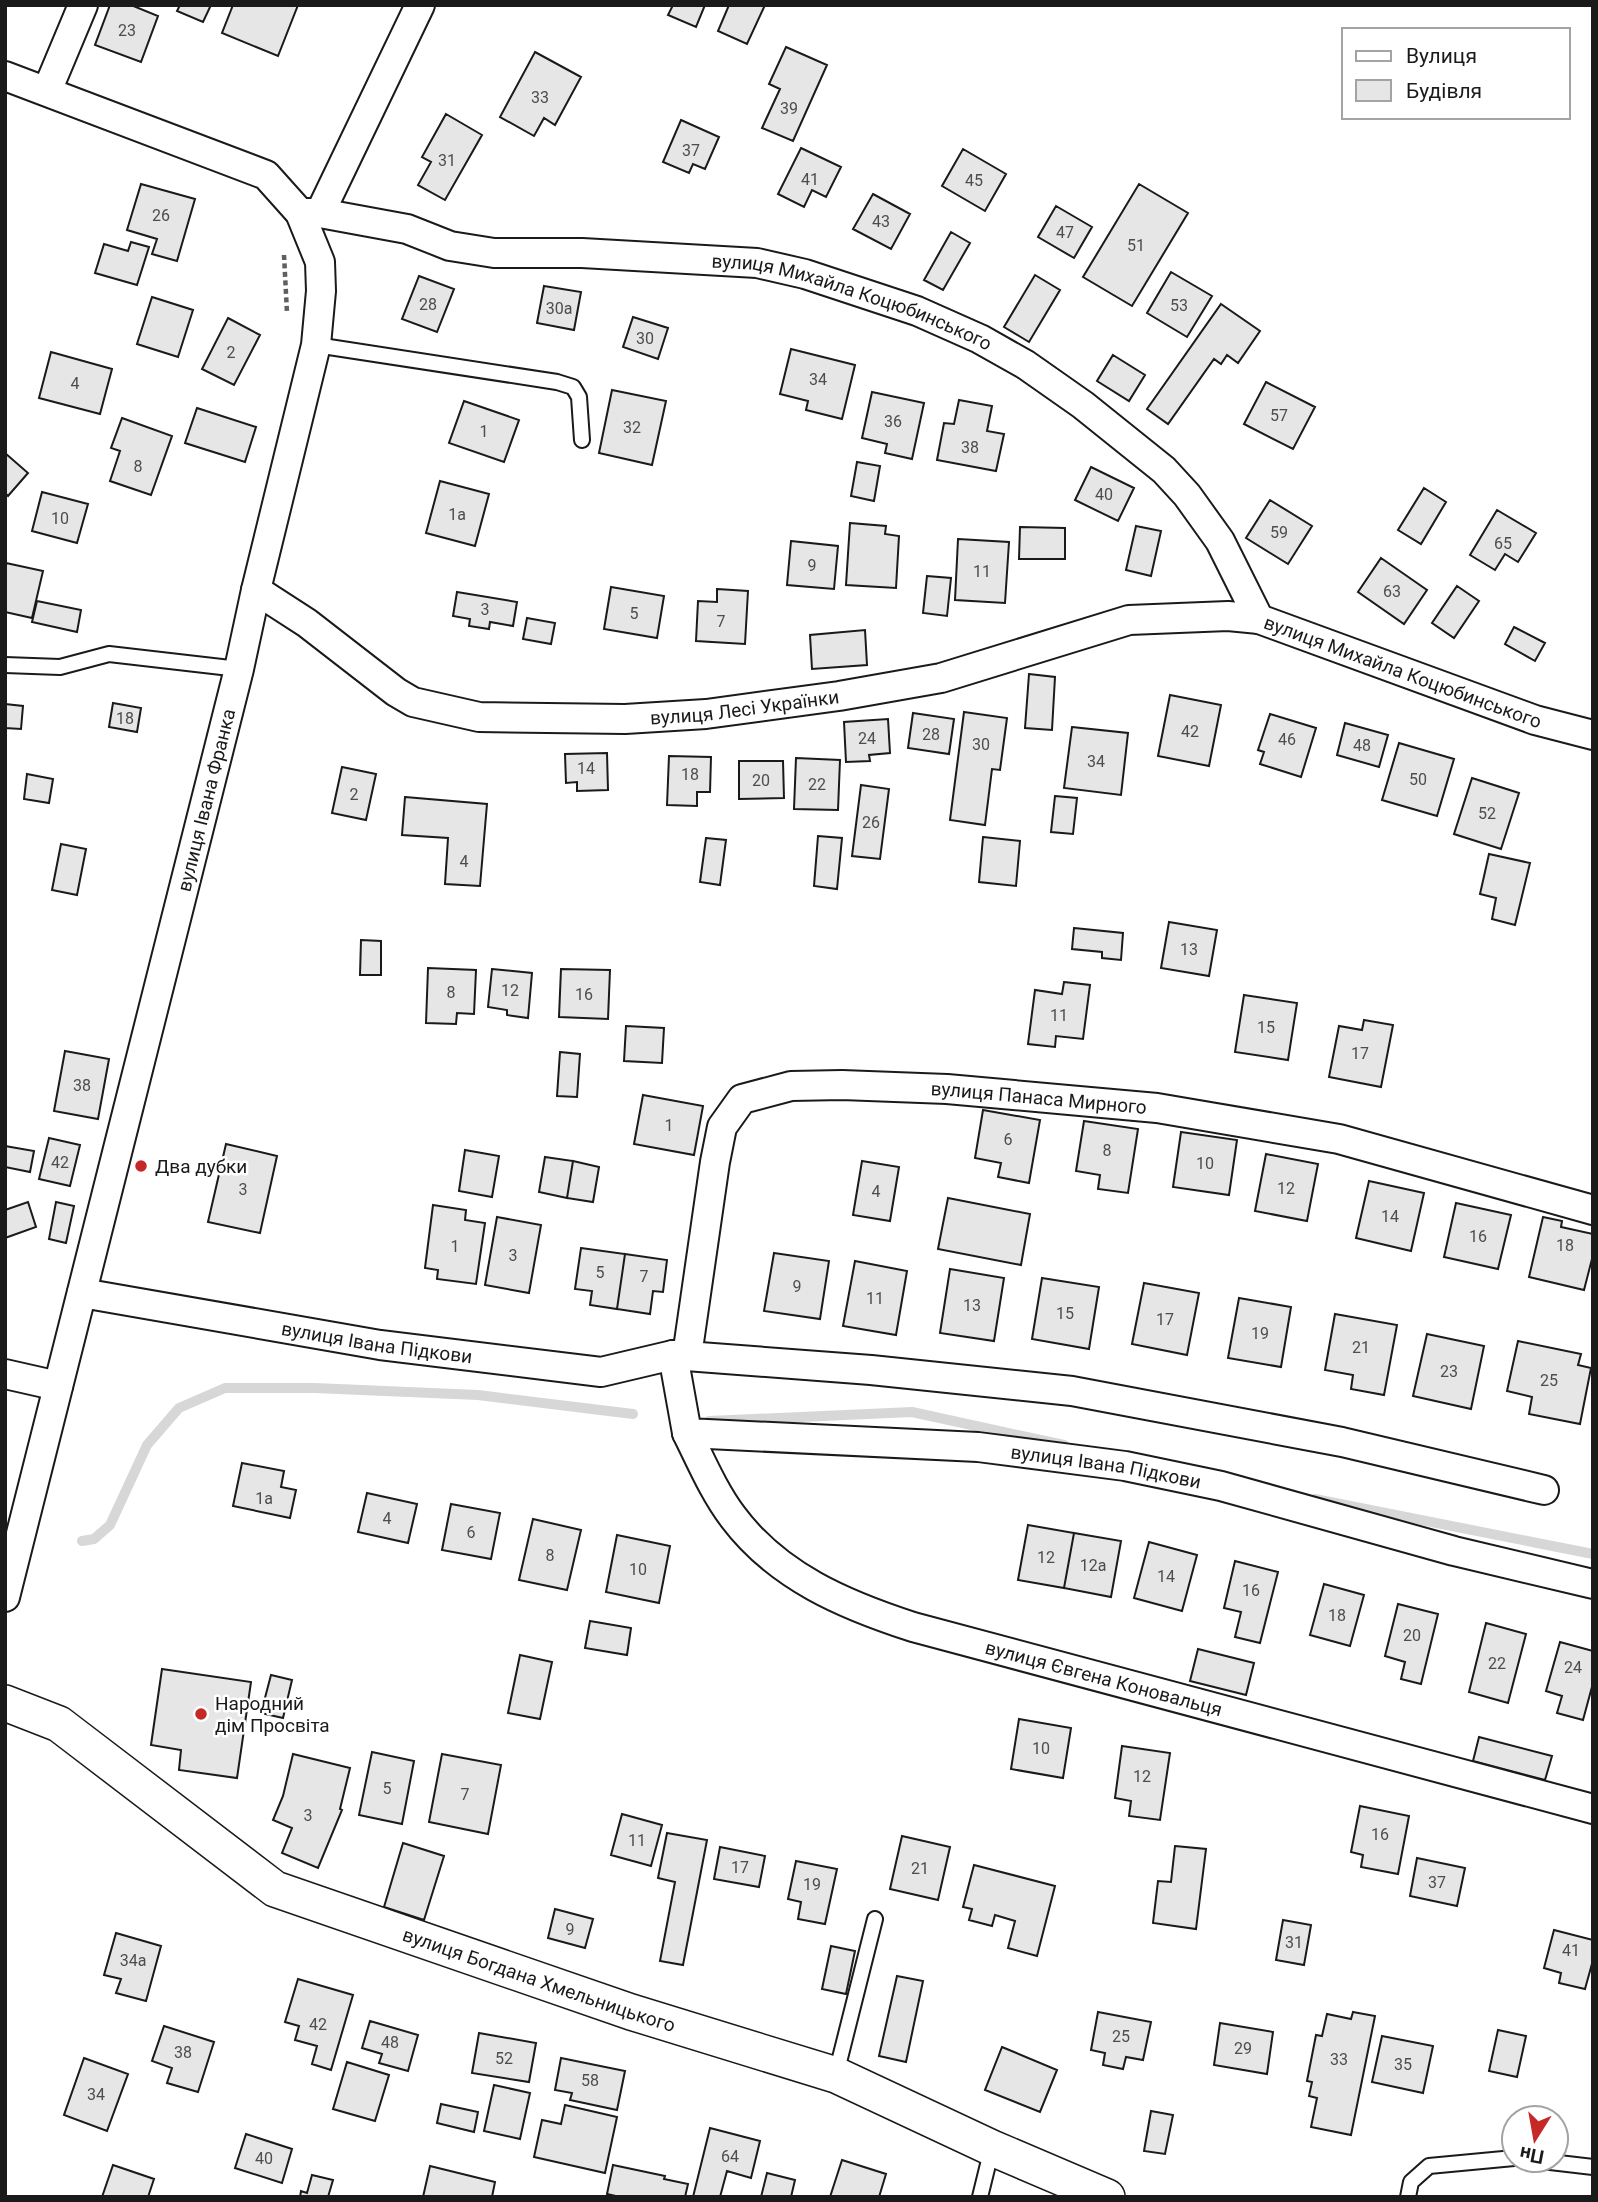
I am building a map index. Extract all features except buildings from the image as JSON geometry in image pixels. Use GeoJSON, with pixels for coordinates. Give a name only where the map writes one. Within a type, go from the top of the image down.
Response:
{"type":"FeatureCollection","features":[{"type":"Feature","properties":{"kind":"street"},"geometry":{"type":"LineString","coordinates":[[47,91],[83,5]]}},
{"type":"Feature","properties":{"kind":"street"},"geometry":{"type":"LineString","coordinates":[[5,76],[266,175],[310,213],[420,5]]}},
{"type":"Feature","properties":{"kind":"street","name":"вулиця Івана Франка"},"geometry":{"type":"LineString","coordinates":[[5,1597],[239,669],[316,345],[321,291],[320,262],[310,213]]}},
{"type":"Feature","properties":{"kind":"street","name":"вулиця Михайла Коцюбинського"},"geometry":{"type":"LineString","coordinates":[[310,213],[407,229],[450,246],[484,252],[595,253],[757,263],[805,274],[917,311],[980,339],[1026,365],[1083,405],[1155,463],[1187,495],[1220,541],[1259,619],[1535,720],[1593,735]]}},
{"type":"Feature","properties":{"kind":"street","name":"вулиця Лесі Українки"},"geometry":{"type":"LineString","coordinates":[[256,590],[299,617],[396,692],[413,702],[479,717],[532,719],[625,719],[716,713],[839,696],[941,678],[1129,620],[1228,616],[1259,619]]}},
{"type":"Feature","properties":{"kind":"street","name":"вулиця Панаса Мирного"},"geometry":{"type":"LineString","coordinates":[[680,1355],[722,1127],[743,1100],[791,1086],[947,1089],[1157,1108],[1339,1139],[1593,1210]]}},
{"type":"Feature","properties":{"kind":"street","name":"вулиця Івана Підкови"},"geometry":{"type":"LineString","coordinates":[[82,1293],[367,1343],[601,1372],[680,1355],[871,1370],[1072,1391],[1342,1441],[1544,1490]]}},
{"type":"Feature","properties":{"kind":"street"},"geometry":{"type":"LineString","coordinates":[[680,1355],[687,1433]]}},
{"type":"Feature","properties":{"kind":"street"},"geometry":{"type":"LineString","coordinates":[[5,1374],[58,1386]]}},
{"type":"Feature","properties":{"kind":"street","name":"вулиця Івана Підкови"},"geometry":{"type":"LineString","coordinates":[[687,1433],[978,1447],[1125,1466],[1221,1486],[1454,1551],[1593,1584]]}},
{"type":"Feature","properties":{"kind":"street","name":"вулиця Євгена Коновальця"},"geometry":{"type":"LineString","coordinates":[[687,1433],[718,1495],[751,1538],[798,1577],[849,1605],[926,1631],[1593,1809]]}},
{"type":"Feature","properties":{"kind":"street","name":"вулиця Богдана Хмельницького"},"geometry":{"type":"LineString","coordinates":[[5,1703],[59,1724],[275,1889],[631,2012],[836,2075],[992,2148],[1107,2197]]}},
{"type":"Feature","properties":{"kind":"lane"},"geometry":{"type":"LineString","coordinates":[[316,345],[557,382],[573,387],[579,397],[582,440]]}},
{"type":"Feature","properties":{"kind":"lane"},"geometry":{"type":"LineString","coordinates":[[5,665],[60,667],[109,654],[239,669]]}},
{"type":"Feature","properties":{"kind":"lane"},"geometry":{"type":"LineString","coordinates":[[836,2075],[875,1919]]}},
{"type":"Feature","properties":{"kind":"lane"},"geometry":{"type":"LineString","coordinates":[[980,2197],[992,2148]]}},
{"type":"Feature","properties":{"kind":"lane"},"geometry":{"type":"LineString","coordinates":[[1408,2197],[1411,2182],[1429,2166],[1500,2159]]}},
{"type":"Feature","properties":{"kind":"lane"},"geometry":{"type":"LineString","coordinates":[[1570,2164],[1593,2167]]}},
{"type":"Feature","properties":{"kind":"path"},"geometry":{"type":"LineString","coordinates":[[283,248],[287,314]]}},
{"type":"Feature","properties":{"kind":"waterway"},"geometry":{"type":"LineString","coordinates":[[82,1541],[94,1539],[110,1525],[147,1445],[179,1408],[225,1388],[315,1388],[478,1395],[633,1414]]}},
{"type":"Feature","properties":{"kind":"waterway"},"geometry":{"type":"LineString","coordinates":[[709,1421],[912,1412],[1064,1445]]}},
{"type":"Feature","properties":{"kind":"waterway"},"geometry":{"type":"LineString","coordinates":[[1315,1499],[1593,1554]]}},
{"type":"Feature","properties":{"kind":"place","name":"Два дубки"},"geometry":{"type":"Point","coordinates":[141,1166]}},
{"type":"Feature","properties":{"kind":"place","name":"Народний дім Просвіта"},"geometry":{"type":"Point","coordinates":[201,1714]}}]}
